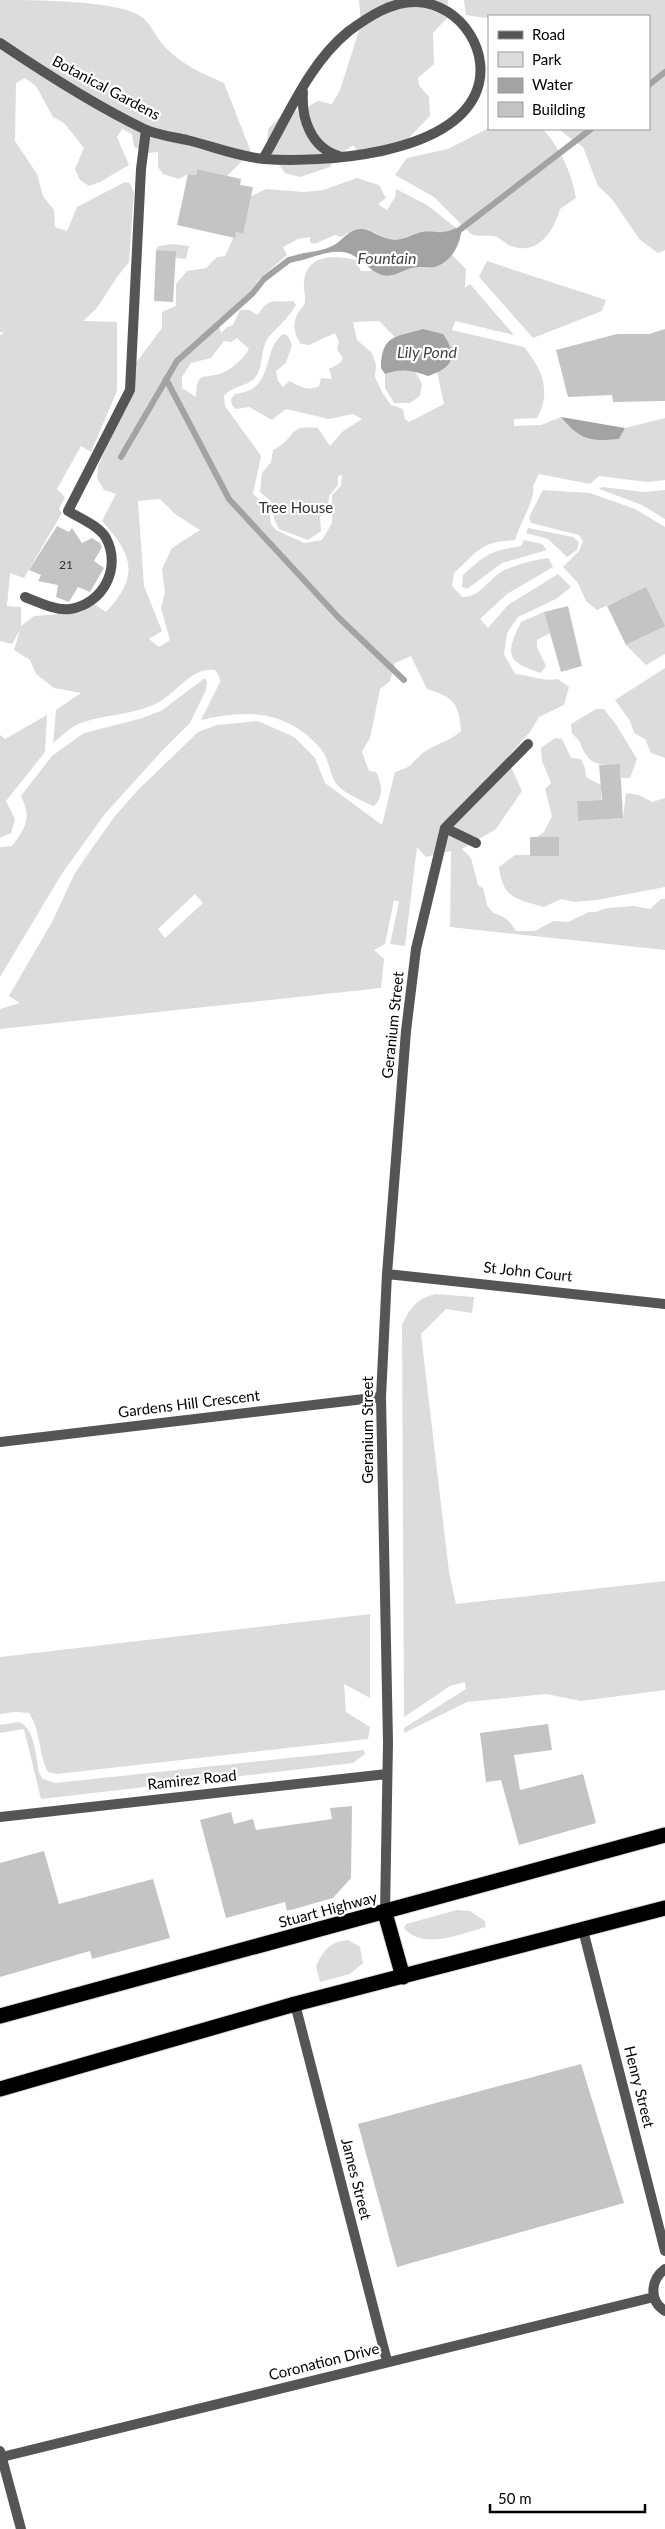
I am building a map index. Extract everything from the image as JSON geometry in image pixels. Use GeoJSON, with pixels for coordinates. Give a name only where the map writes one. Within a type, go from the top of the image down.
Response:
{"type":"FeatureCollection","features":[{"type":"Feature","properties":{"kind":"highway","name":"Stuart Highway"},"geometry":{"type":"LineString","coordinates":[[0,2016],[385,1913],[665,1835]]}},
{"type":"Feature","properties":{"kind":"highway"},"geometry":{"type":"LineString","coordinates":[[0,2089],[295,2004],[665,1908]]}},
{"type":"Feature","properties":{"kind":"highway"},"geometry":{"type":"LineString","coordinates":[[385,1913],[403,1977]]}},
{"type":"Feature","properties":{"kind":"street"},"geometry":{"type":"LineString","coordinates":[[263,159],[303,89],[315,68],[344,36],[376,14],[395,4],[416,2],[437,6],[456,17],[470,33],[478,52],[480,74],[476,94],[465,111],[450,124],[405,144],[344,158],[324,149],[310,133],[304,112],[303,89]]}},
{"type":"Feature","properties":{"kind":"street","name":"Botanical Gardens"},"geometry":{"type":"LineString","coordinates":[[0,43],[44,73],[146,130],[263,159],[344,158]]}},
{"type":"Feature","properties":{"kind":"street"},"geometry":{"type":"LineString","coordinates":[[25,597],[50,606],[69,609],[87,603],[101,593],[110,574],[112,556],[105,537],[92,525],[68,511],[130,390],[141,169],[146,130]]}},
{"type":"Feature","properties":{"kind":"street"},"geometry":{"type":"LineString","coordinates":[[476,843],[445,828],[528,744]]}},
{"type":"Feature","properties":{"kind":"street","name":"Geranium Street"},"geometry":{"type":"LineString","coordinates":[[385,1913],[387,1774],[381,1397],[387,1274],[406,1030],[416,949],[445,828]]}},
{"type":"Feature","properties":{"kind":"street","name":"St John Court"},"geometry":{"type":"LineString","coordinates":[[387,1274],[665,1304]]}},
{"type":"Feature","properties":{"kind":"street","name":"Gardens Hill Crescent"},"geometry":{"type":"LineString","coordinates":[[0,1442],[381,1397]]}},
{"type":"Feature","properties":{"kind":"street","name":"Ramirez Road"},"geometry":{"type":"LineString","coordinates":[[0,1817],[387,1774]]}},
{"type":"Feature","properties":{"kind":"street","name":"Henry Street"},"geometry":{"type":"LineString","coordinates":[[583,1930],[665,2251]]}},
{"type":"Feature","properties":{"kind":"street","name":"James Street"},"geometry":{"type":"LineString","coordinates":[[295,2004],[387,2362]]}},
{"type":"Feature","properties":{"kind":"street"},"geometry":{"type":"LineString","coordinates":[[665,2269],[657,2276],[654,2283],[654,2297],[657,2304],[665,2311]]}},
{"type":"Feature","properties":{"kind":"street","name":"Coronation Drive"},"geometry":{"type":"LineString","coordinates":[[1,2454],[654,2297]]}},
{"type":"Feature","properties":{"kind":"street"},"geometry":{"type":"LineString","coordinates":[[1,2454],[21,2529]]}},
{"type":"Feature","properties":{"kind":"green space","name":"Tree House"},"geometry":{"type":"Polygon","coordinates":[[[0,0],[95,4],[130,11],[142,17],[162,43],[178,59],[224,83],[251,152],[227,176],[197,169],[196,175],[188,174],[179,179],[163,174],[158,167],[158,152],[148,153],[134,147],[132,134],[122,129],[117,137],[129,165],[100,182],[89,186],[80,180],[75,169],[84,148],[64,123],[53,117],[36,86],[25,78],[16,83],[15,141],[37,174],[43,196],[54,210],[55,227],[67,231],[77,207],[125,182],[130,183],[134,193],[129,262],[97,308],[83,321],[117,322],[117,391],[91,452],[81,446],[57,489],[65,497],[59,509],[62,513],[24,578],[10,573],[7,606],[21,607],[21,626],[34,616],[73,613],[94,604],[106,612],[124,587],[128,576],[126,555],[102,521],[116,494],[104,490],[97,478],[98,466],[120,417],[129,372],[162,328],[162,312],[176,306],[176,284],[187,271],[206,268],[217,257],[225,256],[236,232],[243,234],[241,201],[266,189],[304,192],[323,190],[357,178],[379,185],[386,198],[378,204],[387,210],[395,197],[396,189],[427,205],[456,228],[446,233],[419,233],[403,240],[387,239],[373,232],[347,233],[342,237],[335,235],[314,244],[310,242],[310,237],[298,239],[283,247],[287,255],[258,280],[252,292],[218,321],[221,333],[227,327],[233,325],[240,310],[249,310],[258,315],[265,305],[272,302],[293,301],[296,305],[268,338],[259,370],[254,379],[231,390],[224,396],[225,406],[261,456],[253,494],[269,509],[271,524],[276,530],[304,543],[322,540],[332,523],[332,495],[341,486],[342,475],[338,476],[338,485],[329,496],[328,510],[320,517],[321,531],[308,540],[279,529],[274,519],[273,503],[260,492],[262,473],[271,462],[273,450],[296,431],[308,427],[318,428],[330,446],[342,432],[362,419],[353,414],[329,419],[286,409],[272,420],[249,407],[236,409],[232,405],[231,399],[235,394],[248,391],[257,385],[266,368],[276,341],[283,334],[288,336],[292,345],[286,363],[276,371],[278,381],[283,387],[289,381],[304,388],[314,388],[319,386],[321,378],[332,379],[329,369],[340,363],[343,358],[337,349],[339,342],[335,333],[309,345],[301,344],[297,338],[294,326],[295,319],[305,302],[304,284],[306,273],[316,261],[331,257],[356,260],[361,271],[370,271],[380,261],[448,251],[466,269],[465,288],[470,284],[514,335],[455,321],[452,330],[524,347],[540,372],[543,381],[544,399],[537,418],[514,419],[514,426],[541,425],[561,417],[574,431],[586,438],[609,440],[619,439],[625,428],[665,418],[665,480],[647,482],[599,476],[590,484],[539,474],[533,486],[530,505],[515,540],[487,545],[476,552],[454,573],[452,586],[462,597],[469,596],[480,591],[494,577],[505,570],[526,562],[548,558],[553,567],[507,594],[480,619],[488,628],[508,605],[558,574],[571,587],[556,599],[518,617],[507,633],[504,654],[515,674],[547,680],[558,679],[569,687],[564,705],[539,717],[530,732],[507,758],[522,791],[496,829],[462,849],[471,858],[478,885],[483,888],[487,905],[493,913],[507,919],[516,931],[535,931],[553,921],[568,922],[589,912],[596,912],[607,908],[634,906],[650,909],[661,899],[665,899],[665,950],[450,927],[451,851],[426,857],[417,847],[405,946],[390,944],[399,902],[394,900],[385,944],[374,950],[384,959],[381,988],[0,1029],[0,1009],[20,1003],[9,996],[52,922],[74,875],[83,861],[115,816],[138,790],[198,732],[217,725],[258,721],[294,737],[315,758],[325,783],[382,825],[395,772],[407,768],[427,750],[448,740],[461,731],[459,714],[453,703],[443,695],[427,689],[411,656],[395,663],[390,681],[380,689],[370,738],[362,752],[369,771],[376,772],[381,785],[381,794],[374,806],[338,786],[323,752],[307,735],[294,726],[280,720],[250,714],[234,714],[201,720],[220,682],[215,670],[199,672],[159,702],[141,710],[77,724],[53,743],[56,710],[81,693],[54,688],[36,674],[30,660],[14,650],[20,630],[12,644],[0,641],[0,335],[4,333],[0,332],[0,0]],[[379,321],[353,322],[357,340],[372,353],[376,365],[375,377],[383,394],[391,405],[403,409],[405,419],[409,422],[444,404],[437,372],[451,360],[452,351],[443,335],[403,345],[379,321]],[[237,338],[231,342],[224,341],[211,358],[191,363],[182,377],[182,388],[196,397],[199,380],[224,372],[237,364],[249,349],[237,338]],[[160,499],[138,501],[144,586],[162,631],[149,639],[159,647],[170,640],[161,608],[165,592],[162,569],[172,548],[200,530],[175,514],[160,499]],[[195,894],[158,929],[165,938],[203,903],[195,894]]]}},
{"type":"Feature","properties":{"kind":"green space"},"geometry":{"type":"Polygon","coordinates":[[[359,0],[448,0],[447,18],[433,33],[434,64],[418,78],[419,85],[429,97],[430,116],[398,149],[383,157],[363,158],[353,145],[335,158],[330,167],[300,177],[285,173],[267,148],[268,129],[282,115],[303,109],[318,101],[332,104],[340,90],[361,24],[359,0]]]}},
{"type":"Feature","properties":{"kind":"green space"},"geometry":{"type":"Polygon","coordinates":[[[464,0],[665,0],[665,250],[658,253],[640,240],[612,199],[598,186],[583,147],[561,130],[650,130],[650,15],[488,15],[488,18],[486,18],[466,15],[464,0]]]}},
{"type":"Feature","properties":{"kind":"green space"},"geometry":{"type":"Polygon","coordinates":[[[488,129],[544,130],[564,161],[576,198],[560,209],[554,225],[543,240],[529,248],[511,246],[494,236],[471,234],[434,197],[395,175],[407,158],[448,149],[488,129]]]}},
{"type":"Feature","properties":{"kind":"green space"},"geometry":{"type":"Polygon","coordinates":[[[173,244],[189,246],[186,259],[175,258],[175,251],[156,250],[158,246],[173,244]]]}},
{"type":"Feature","properties":{"kind":"green space"},"geometry":{"type":"Polygon","coordinates":[[[487,261],[606,300],[602,311],[533,338],[479,277],[487,261]]]}},
{"type":"Feature","properties":{"kind":"green space"},"geometry":{"type":"Polygon","coordinates":[[[396,370],[415,371],[422,384],[420,396],[410,403],[394,403],[385,388],[385,374],[396,370]]]}},
{"type":"Feature","properties":{"kind":"green space"},"geometry":{"type":"Polygon","coordinates":[[[602,487],[644,492],[665,490],[665,519],[642,505],[599,489],[602,487]]]}},
{"type":"Feature","properties":{"kind":"green space"},"geometry":{"type":"Polygon","coordinates":[[[543,490],[590,493],[635,509],[665,527],[665,654],[646,665],[626,645],[664,626],[646,588],[597,610],[586,601],[578,583],[563,567],[579,551],[583,541],[579,535],[531,523],[529,517],[543,490]]]}},
{"type":"Feature","properties":{"kind":"green space"},"geometry":{"type":"Polygon","coordinates":[[[528,528],[573,537],[579,542],[577,550],[567,557],[548,539],[526,533],[528,528]]]}},
{"type":"Feature","properties":{"kind":"green space"},"geometry":{"type":"Polygon","coordinates":[[[524,540],[542,544],[547,550],[502,563],[467,589],[462,587],[463,575],[477,562],[489,554],[521,546],[524,540]]]}},
{"type":"Feature","properties":{"kind":"green space"},"geometry":{"type":"Polygon","coordinates":[[[544,612],[550,633],[537,640],[537,647],[546,666],[541,673],[521,665],[515,660],[511,649],[521,622],[544,612]]]}},
{"type":"Feature","properties":{"kind":"green space"},"geometry":{"type":"Polygon","coordinates":[[[665,668],[665,758],[651,753],[645,739],[634,733],[630,721],[615,700],[665,668]]]}},
{"type":"Feature","properties":{"kind":"green space"},"geometry":{"type":"Polygon","coordinates":[[[205,678],[207,682],[206,690],[190,723],[104,815],[61,875],[0,977],[0,847],[12,846],[24,828],[27,817],[21,796],[52,756],[84,733],[139,719],[161,711],[205,678]]]}},
{"type":"Feature","properties":{"kind":"green space"},"geometry":{"type":"Polygon","coordinates":[[[596,709],[604,709],[637,759],[630,778],[621,778],[620,764],[600,764],[588,758],[578,739],[572,734],[571,724],[596,709]]]}},
{"type":"Feature","properties":{"kind":"green space"},"geometry":{"type":"Polygon","coordinates":[[[47,715],[45,752],[6,801],[15,819],[11,833],[0,838],[0,735],[5,739],[47,715]]]}},
{"type":"Feature","properties":{"kind":"green space"},"geometry":{"type":"Polygon","coordinates":[[[555,738],[562,739],[571,758],[581,759],[586,777],[601,785],[601,800],[577,801],[578,821],[623,818],[626,793],[639,795],[652,802],[665,798],[665,887],[597,900],[574,902],[561,899],[544,907],[526,902],[512,896],[508,892],[501,878],[499,867],[515,855],[559,855],[559,837],[537,837],[544,832],[552,816],[545,789],[551,783],[542,761],[541,748],[555,738]]]}},
{"type":"Feature","properties":{"kind":"green space"},"geometry":{"type":"Polygon","coordinates":[[[436,1294],[474,1297],[472,1313],[446,1309],[421,1334],[449,1572],[456,1604],[665,1581],[665,1690],[581,1701],[546,1694],[467,1702],[404,1733],[404,1728],[466,1689],[465,1682],[450,1686],[404,1717],[402,1325],[419,1301],[436,1294]]]}},
{"type":"Feature","properties":{"kind":"green space"},"geometry":{"type":"Polygon","coordinates":[[[370,1614],[370,1698],[344,1684],[346,1712],[370,1727],[368,1739],[57,1774],[48,1772],[42,1757],[36,1727],[29,1713],[0,1714],[0,1657],[370,1614]]]}},
{"type":"Feature","properties":{"kind":"green space"},"geometry":{"type":"Polygon","coordinates":[[[19,1722],[24,1725],[32,1737],[39,1773],[43,1779],[55,1783],[364,1750],[365,1754],[353,1763],[41,1799],[24,1729],[0,1733],[0,1725],[19,1722]]]}},
{"type":"Feature","properties":{"kind":"green space"},"geometry":{"type":"Polygon","coordinates":[[[457,1910],[470,1911],[485,1921],[486,1927],[455,1936],[432,1939],[412,1935],[404,1928],[406,1924],[457,1910]]]}},
{"type":"Feature","properties":{"kind":"green space"},"geometry":{"type":"Polygon","coordinates":[[[348,1940],[360,1947],[363,1963],[350,1974],[320,1982],[316,1966],[322,1955],[332,1945],[348,1940]]]}},
{"type":"Feature","properties":{"kind":"water","name":"Fountain"},"geometry":{"type":"Polygon","coordinates":[[[456,228],[461,233],[458,244],[453,254],[445,262],[434,267],[411,268],[389,276],[377,273],[349,253],[326,253],[298,261],[296,255],[330,247],[352,231],[360,229],[368,230],[394,240],[422,232],[441,232],[456,228]]]}},
{"type":"Feature","properties":{"kind":"water","name":"Lily Pond"},"geometry":{"type":"Polygon","coordinates":[[[423,329],[443,334],[452,355],[448,365],[428,376],[407,370],[385,374],[381,368],[382,357],[387,343],[398,336],[423,329]]]}},
{"type":"Feature","properties":{"kind":"water"},"geometry":{"type":"Polygon","coordinates":[[[561,417],[625,428],[619,439],[600,440],[586,438],[574,431],[561,417]]]}},
{"type":"Feature","properties":{"kind":"building"},"geometry":{"type":"Polygon","coordinates":[[[197,169],[241,179],[240,185],[253,187],[243,234],[236,232],[235,238],[177,225],[188,174],[196,175],[197,169]]]}},
{"type":"Feature","properties":{"kind":"building"},"geometry":{"type":"Polygon","coordinates":[[[156,250],[176,251],[173,302],[154,301],[156,250]]]}},
{"type":"Feature","properties":{"kind":"building"},"geometry":{"type":"Polygon","coordinates":[[[665,329],[665,401],[613,402],[612,395],[568,397],[556,350],[617,334],[649,334],[665,329]]]}},
{"type":"Feature","properties":{"kind":"building"},"geometry":{"type":"Polygon","coordinates":[[[57,526],[69,532],[72,528],[82,543],[92,538],[100,543],[102,547],[94,561],[104,568],[90,592],[78,587],[69,602],[56,597],[58,585],[38,581],[41,575],[29,570],[57,526]]]}},
{"type":"Feature","properties":{"kind":"building"},"geometry":{"type":"Polygon","coordinates":[[[646,587],[665,626],[626,645],[607,606],[646,587]]]}},
{"type":"Feature","properties":{"kind":"building"},"geometry":{"type":"Polygon","coordinates":[[[568,606],[582,666],[561,672],[544,612],[568,606]]]}},
{"type":"Feature","properties":{"kind":"building"},"geometry":{"type":"Polygon","coordinates":[[[620,764],[623,818],[578,821],[577,801],[602,800],[599,765],[620,764]]]}},
{"type":"Feature","properties":{"kind":"building"},"geometry":{"type":"Polygon","coordinates":[[[530,837],[559,837],[559,856],[530,856],[530,837]]]}},
{"type":"Feature","properties":{"kind":"building"},"geometry":{"type":"Polygon","coordinates":[[[548,1724],[552,1750],[514,1755],[520,1790],[583,1774],[596,1823],[519,1845],[501,1780],[486,1782],[480,1733],[548,1724]]]}},
{"type":"Feature","properties":{"kind":"building"},"geometry":{"type":"Polygon","coordinates":[[[352,1806],[351,1878],[333,1898],[287,1911],[285,1902],[226,1918],[200,1820],[231,1812],[234,1824],[253,1819],[256,1830],[332,1819],[330,1808],[352,1806]]]}},
{"type":"Feature","properties":{"kind":"building"},"geometry":{"type":"Polygon","coordinates":[[[44,1851],[59,1904],[153,1879],[170,1938],[92,1959],[90,1951],[0,1977],[0,1863],[44,1851]]]}},
{"type":"Feature","properties":{"kind":"building"},"geometry":{"type":"Polygon","coordinates":[[[581,2064],[624,2203],[397,2267],[358,2124],[581,2064]]]}},
{"type":"Feature","properties":{"kind":"waterway"},"geometry":{"type":"LineString","coordinates":[[650,84],[665,72]]}},
{"type":"Feature","properties":{"kind":"waterway"},"geometry":{"type":"LineString","coordinates":[[453,235],[590,130]]}},
{"type":"Feature","properties":{"kind":"waterway"},"geometry":{"type":"LineString","coordinates":[[121,457],[177,361],[253,293],[264,279],[289,260],[305,256]]}},
{"type":"Feature","properties":{"kind":"waterway"},"geometry":{"type":"LineString","coordinates":[[166,379],[229,499],[339,618],[404,680]]}}]}
